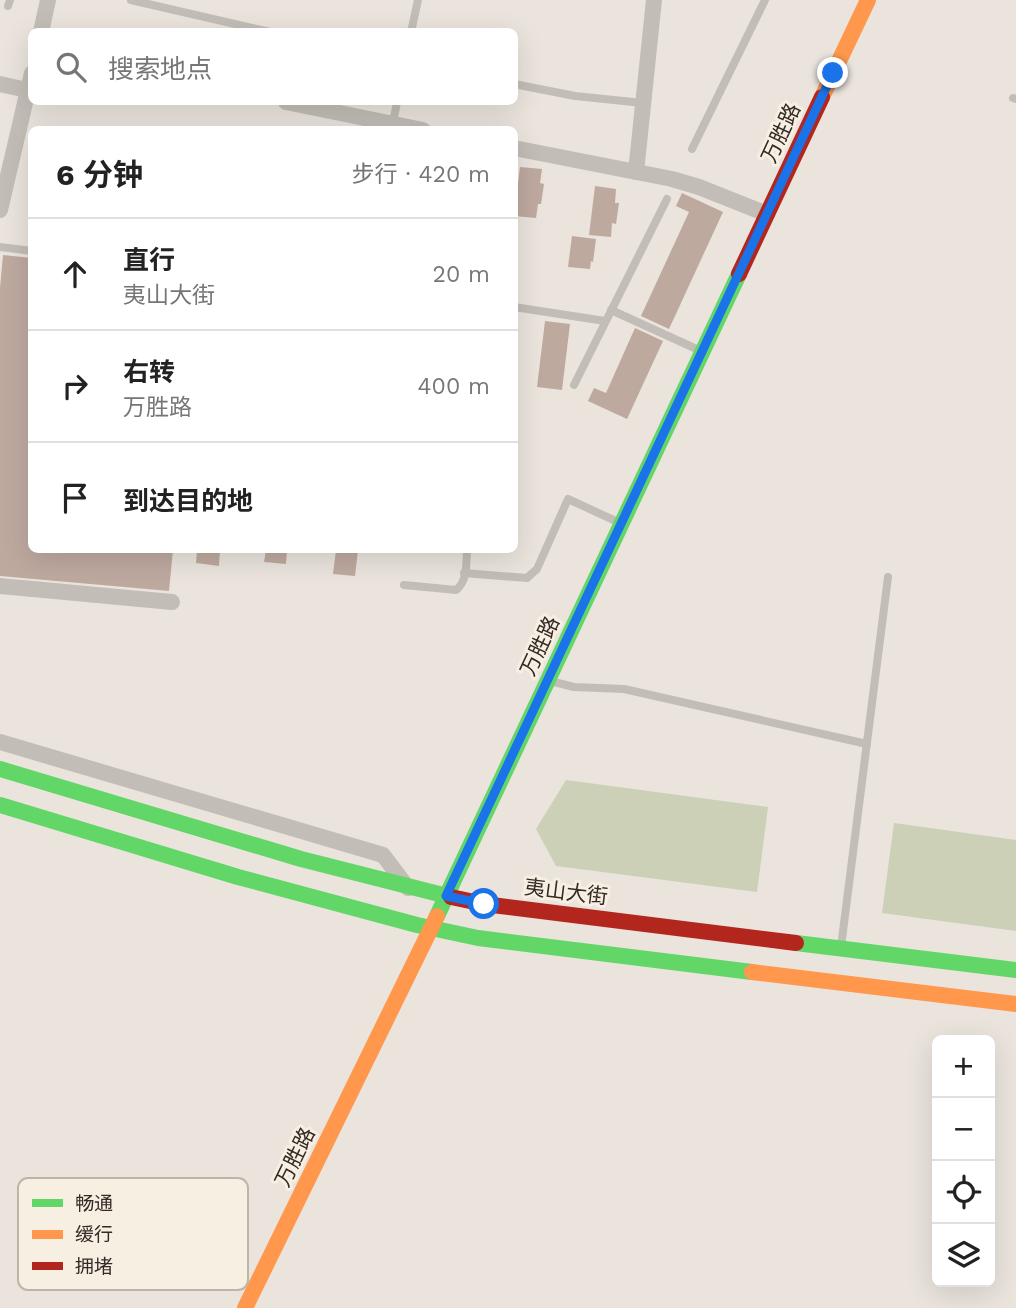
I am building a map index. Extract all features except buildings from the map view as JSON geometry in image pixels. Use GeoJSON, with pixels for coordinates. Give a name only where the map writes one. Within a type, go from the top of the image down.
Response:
{"type":"FeatureCollection","features":[{"type":"Feature","properties":{"kind":"main road","name":"万胜路"},"geometry":{"type":"LineString","coordinates":[[245,1308],[446,896],[868,0]]}},
{"type":"Feature","properties":{"kind":"main road","name":"夷山大街"},"geometry":{"type":"LineString","coordinates":[[0,769],[344,871],[484,904],[1016,970]]}},
{"type":"Feature","properties":{"kind":"main road"},"geometry":{"type":"LineString","coordinates":[[0,806],[334,905],[478,939],[1016,1004]]}},
{"type":"Feature","properties":{"kind":"street"},"geometry":{"type":"LineString","coordinates":[[42,28],[48,0]]}},
{"type":"Feature","properties":{"kind":"street"},"geometry":{"type":"LineString","coordinates":[[636,172],[654,0]]}},
{"type":"Feature","properties":{"kind":"street"},"geometry":{"type":"LineString","coordinates":[[0,84],[27,90]]}},
{"type":"Feature","properties":{"kind":"street"},"geometry":{"type":"LineString","coordinates":[[0,210],[28,87]]}},
{"type":"Feature","properties":{"kind":"street"},"geometry":{"type":"LineString","coordinates":[[301,105],[406,126]]}},
{"type":"Feature","properties":{"kind":"street"},"geometry":{"type":"LineString","coordinates":[[518,149],[699,187],[767,214]]}},
{"type":"Feature","properties":{"kind":"street"},"geometry":{"type":"LineString","coordinates":[[0,586],[172,602]]}},
{"type":"Feature","properties":{"kind":"street"},"geometry":{"type":"LineString","coordinates":[[0,742],[383,855],[408,888]]}},
{"type":"Feature","properties":{"kind":"lane"},"geometry":{"type":"LineString","coordinates":[[131,0],[253,28]]}},
{"type":"Feature","properties":{"kind":"lane"},"geometry":{"type":"LineString","coordinates":[[412,28],[418,0]]}},
{"type":"Feature","properties":{"kind":"lane"},"geometry":{"type":"LineString","coordinates":[[692,149],[765,0]]}},
{"type":"Feature","properties":{"kind":"lane"},"geometry":{"type":"LineString","coordinates":[[518,85],[575,96],[643,103]]}},
{"type":"Feature","properties":{"kind":"lane"},"geometry":{"type":"LineString","coordinates":[[393,123],[396,105]]}},
{"type":"Feature","properties":{"kind":"lane"},"geometry":{"type":"LineString","coordinates":[[573,386],[667,199]]}},
{"type":"Feature","properties":{"kind":"lane"},"geometry":{"type":"LineString","coordinates":[[0,247],[28,250]]}},
{"type":"Feature","properties":{"kind":"lane"},"geometry":{"type":"LineString","coordinates":[[518,308],[606,321]]}},
{"type":"Feature","properties":{"kind":"lane"},"geometry":{"type":"LineString","coordinates":[[611,310],[702,351]]}},
{"type":"Feature","properties":{"kind":"lane"},"geometry":{"type":"LineString","coordinates":[[464,573],[527,578],[537,569],[568,499],[621,524]]}},
{"type":"Feature","properties":{"kind":"lane"},"geometry":{"type":"LineString","coordinates":[[404,585],[456,590],[464,581],[467,553]]}},
{"type":"Feature","properties":{"kind":"lane"},"geometry":{"type":"LineString","coordinates":[[841,947],[888,577]]}},
{"type":"Feature","properties":{"kind":"lane"},"geometry":{"type":"LineString","coordinates":[[548,680],[575,687],[624,689],[867,744]]}},
{"type":"Feature","properties":{"kind":"green space"},"geometry":{"type":"Polygon","coordinates":[[[566,780],[768,807],[757,892],[556,866],[536,829],[566,780]]]}},
{"type":"Feature","properties":{"kind":"green space"},"geometry":{"type":"Polygon","coordinates":[[[894,823],[1016,840],[1016,931],[882,913],[894,823]]]}},
{"type":"Feature","properties":{"kind":"traffic: fast"},"geometry":{"type":"LineString","coordinates":[[437,916],[739,274]]}},
{"type":"Feature","properties":{"kind":"traffic: fast"},"geometry":{"type":"LineString","coordinates":[[0,769],[301,859],[451,897]]}},
{"type":"Feature","properties":{"kind":"traffic: fast"},"geometry":{"type":"LineString","coordinates":[[0,805],[238,877],[417,925],[478,938],[752,972]]}},
{"type":"Feature","properties":{"kind":"traffic: fast"},"geometry":{"type":"LineString","coordinates":[[796,943],[1016,970]]}},
{"type":"Feature","properties":{"kind":"traffic: slow"},"geometry":{"type":"LineString","coordinates":[[822,97],[868,0]]}},
{"type":"Feature","properties":{"kind":"traffic: slow"},"geometry":{"type":"LineString","coordinates":[[245,1308],[437,916]]}},
{"type":"Feature","properties":{"kind":"traffic: slow"},"geometry":{"type":"LineString","coordinates":[[752,972],[1016,1004]]}},
{"type":"Feature","properties":{"kind":"traffic: jam"},"geometry":{"type":"LineString","coordinates":[[739,274],[822,97]]}},
{"type":"Feature","properties":{"kind":"traffic: jam"},"geometry":{"type":"LineString","coordinates":[[451,897],[484,904],[796,943]]}},
{"type":"Feature","properties":{"kind":"route"},"geometry":{"type":"LineString","coordinates":[[484,904],[446,896],[833,73]]}}]}
